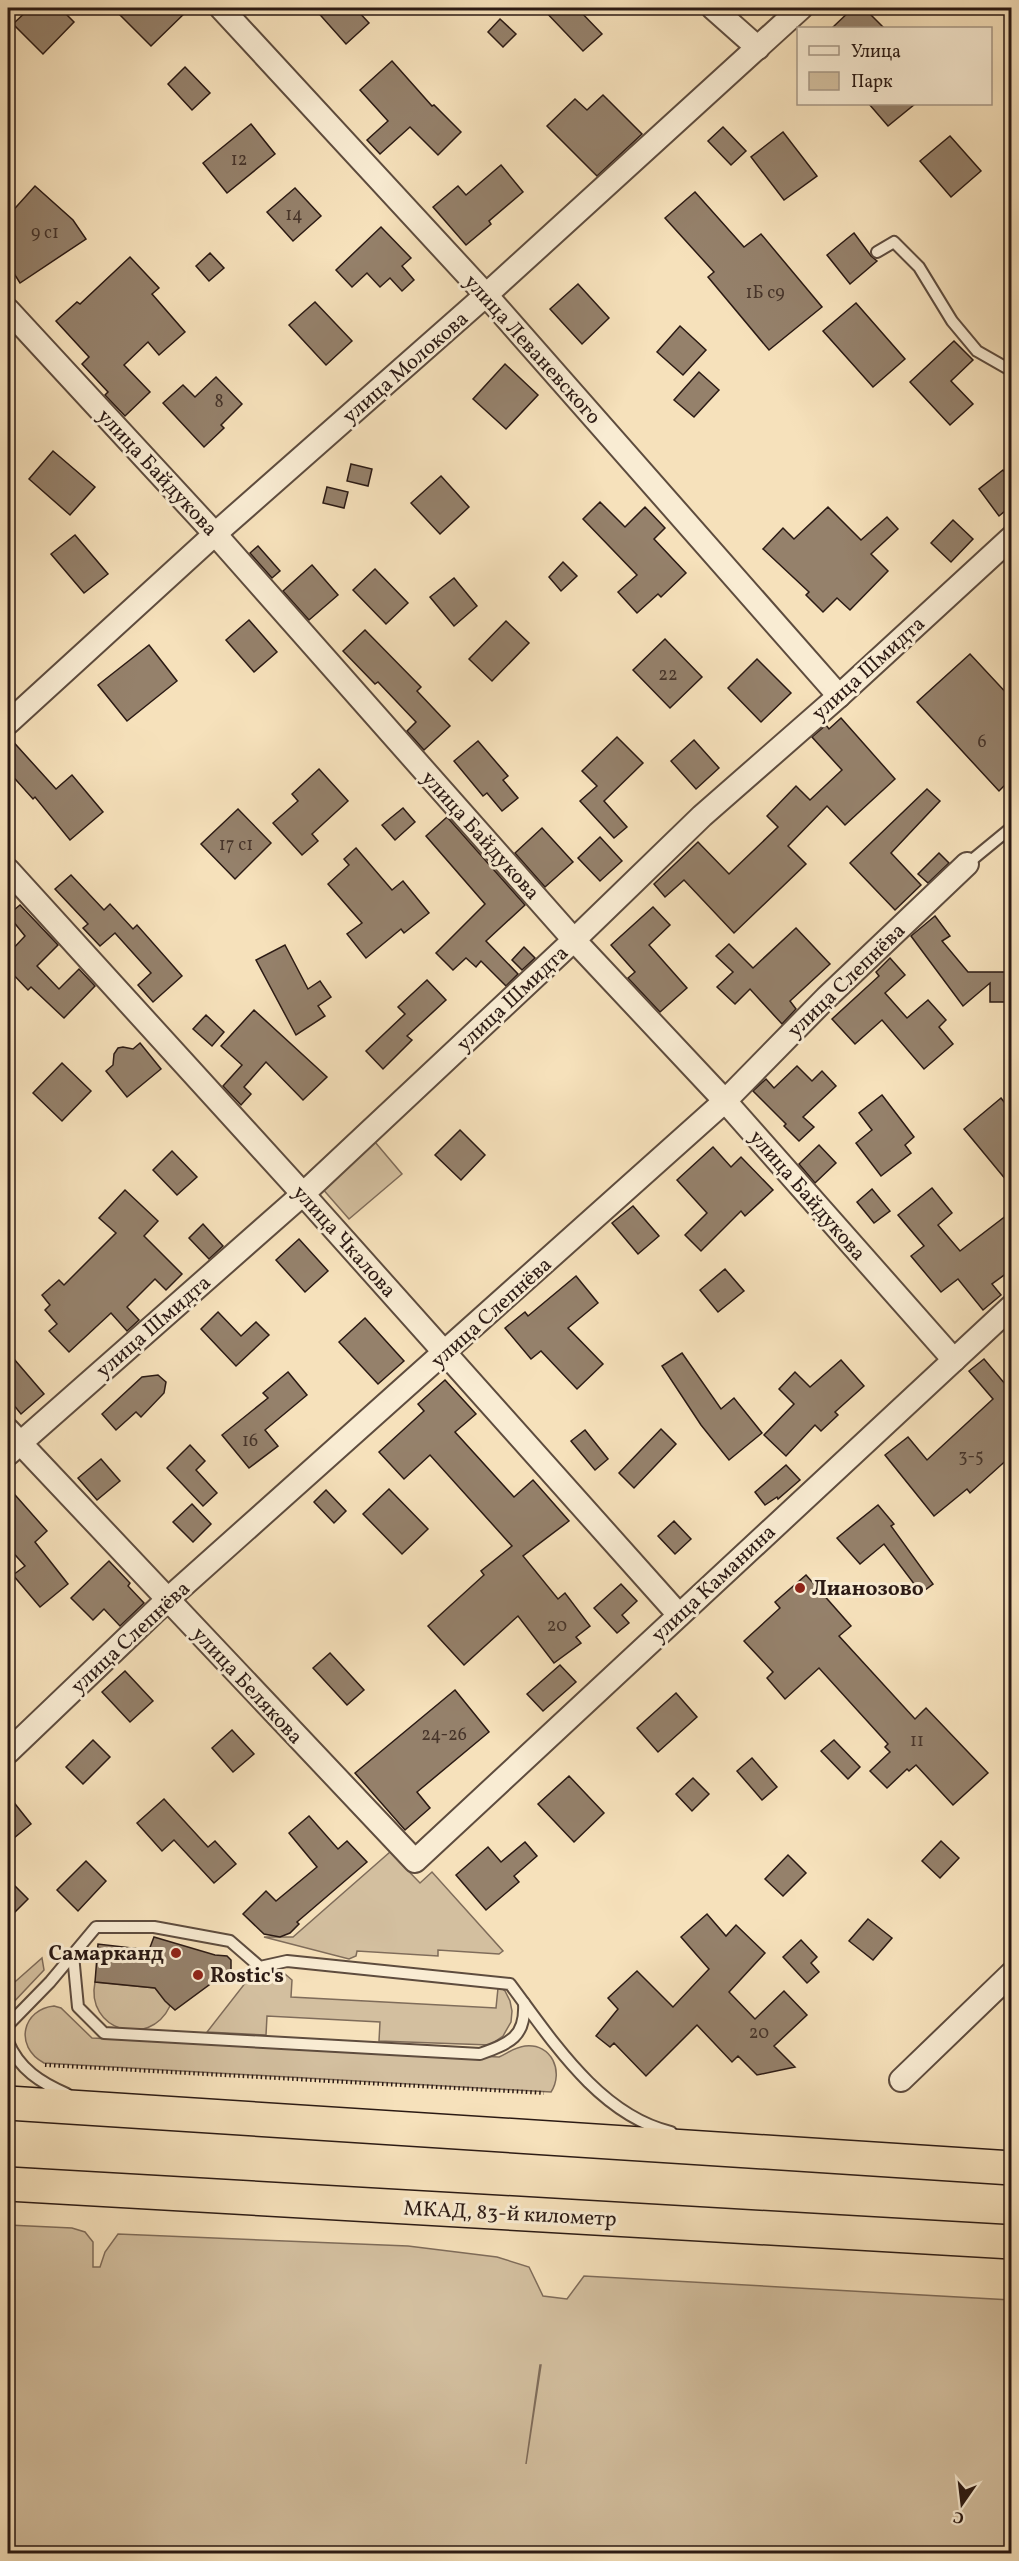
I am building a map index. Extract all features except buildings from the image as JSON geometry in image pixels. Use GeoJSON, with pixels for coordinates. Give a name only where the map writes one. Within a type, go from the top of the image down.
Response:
{"type":"FeatureCollection","features":[{"type":"Feature","properties":{"kind":"highway"},"geometry":{"type":"LineString","coordinates":[[8,2103],[1006,2168]]}},
{"type":"Feature","properties":{"kind":"highway","name":"МКАД, 83-й километр"},"geometry":{"type":"LineString","coordinates":[[8,2184],[1011,2242]]}},
{"type":"Feature","properties":{"kind":"street","name":"улица Леваневского"},"geometry":{"type":"LineString","coordinates":[[221,8],[486,295],[839,696]]}},
{"type":"Feature","properties":{"kind":"street"},"geometry":{"type":"LineString","coordinates":[[713,8],[758,48]]}},
{"type":"Feature","properties":{"kind":"street","name":"улица Молокова"},"geometry":{"type":"LineString","coordinates":[[8,723],[215,534],[486,295],[801,8]]}},
{"type":"Feature","properties":{"kind":"street","name":"улица Байдукова"},"geometry":{"type":"LineString","coordinates":[[8,310],[215,534],[574,940],[725,1101],[954,1360]]}},
{"type":"Feature","properties":{"kind":"street","name":"улица Шмидта"},"geometry":{"type":"LineString","coordinates":[[11,1442],[303,1194],[574,940],[702,816],[839,696],[1011,537]]}},
{"type":"Feature","properties":{"kind":"street","name":"улица Слепнёва"},"geometry":{"type":"LineString","coordinates":[[8,1752],[168,1600],[725,1101],[826,998],[967,864]]}},
{"type":"Feature","properties":{"kind":"street","name":"улица Чкалова"},"geometry":{"type":"LineString","coordinates":[[8,870],[446,1352],[679,1615]]}},
{"type":"Feature","properties":{"kind":"street","name":"улица Каманина"},"geometry":{"type":"LineString","coordinates":[[415,1861],[1011,1306]]}},
{"type":"Feature","properties":{"kind":"street","name":"улица Белякова"},"geometry":{"type":"LineString","coordinates":[[11,1442],[168,1600],[415,1861]]}},
{"type":"Feature","properties":{"kind":"street"},"geometry":{"type":"LineString","coordinates":[[902,2080],[1011,1973]]}},
{"type":"Feature","properties":{"kind":"lane"},"geometry":{"type":"LineString","coordinates":[[877,252],[894,242],[919,267],[952,321],[977,351],[1011,371]]}},
{"type":"Feature","properties":{"kind":"lane"},"geometry":{"type":"LineString","coordinates":[[967,864],[1011,827]]}},
{"type":"Feature","properties":{"kind":"lane"},"geometry":{"type":"LineString","coordinates":[[8,2025],[96,1927],[154,1927],[230,1941],[260,1967],[287,1961],[510,1984],[557,2046],[600,2093],[633,2118],[659,2129],[762,2153]]}},
{"type":"Feature","properties":{"kind":"lane"},"geometry":{"type":"LineString","coordinates":[[73,1955],[78,2007],[104,2033],[480,2054],[508,2044],[525,2021],[524,2003]]}},
{"type":"Feature","properties":{"kind":"lane"},"geometry":{"type":"LineString","coordinates":[[8,2042],[22,2067],[45,2085],[73,2097],[113,2109]]}},
{"type":"Feature","properties":{"kind":"path"},"geometry":{"type":"LineString","coordinates":[[35,2062],[44,2065],[544,2093]]}},
{"type":"Feature","properties":{"kind":"green space"},"geometry":{"type":"Polygon","coordinates":[[[375,1142],[402,1174],[349,1219],[321,1187],[375,1142]]]}},
{"type":"Feature","properties":{"kind":"green space"},"geometry":{"type":"Polygon","coordinates":[[[390,1852],[420,1883],[432,1872],[503,1951],[499,1954],[438,1950],[438,1956],[357,1951],[356,1956],[349,1959],[264,1937],[293,1937],[390,1852]]]}},
{"type":"Feature","properties":{"kind":"green space"},"geometry":{"type":"Polygon","coordinates":[[[42,1958],[44,1970],[8,2008],[8,1988],[42,1958]]]}},
{"type":"Feature","properties":{"kind":"green space"},"geometry":{"type":"Polygon","coordinates":[[[253,1973],[285,1974],[292,1980],[291,1997],[496,2008],[498,1988],[501,1988],[510,2001],[511,2022],[503,2036],[490,2045],[379,2041],[380,2022],[267,2016],[266,2035],[207,2032],[253,1973]]]}},
{"type":"Feature","properties":{"kind":"green space"},"geometry":{"type":"Polygon","coordinates":[[[95,1982],[155,1988],[170,2006],[160,2020],[148,2028],[134,2030],[121,2028],[109,2022],[100,2012],[94,1999],[95,1982]]]}},
{"type":"Feature","properties":{"kind":"green space"},"geometry":{"type":"Polygon","coordinates":[[[54,2006],[61,2008],[92,2038],[499,2057],[518,2048],[534,2046],[549,2054],[553,2060],[556,2068],[555,2084],[551,2092],[44,2063],[34,2056],[28,2047],[25,2038],[26,2029],[35,2014],[54,2006]]]}},
{"type":"Feature","properties":{"kind":"green space"},"geometry":{"type":"Polygon","coordinates":[[[8,2225],[72,2228],[85,2232],[93,2242],[93,2267],[100,2267],[105,2252],[118,2234],[408,2246],[497,2257],[529,2267],[543,2296],[567,2299],[584,2276],[1011,2300],[1011,2553],[8,2553],[8,2225]],[[540,2365],[526,2464],[541,2365],[540,2365]]]}},
{"type":"Feature","properties":{"kind":"place","name":"Лианозово"},"geometry":{"type":"Point","coordinates":[800,1588]}},
{"type":"Feature","properties":{"kind":"place","name":"Самарканд"},"geometry":{"type":"Point","coordinates":[176,1953]}},
{"type":"Feature","properties":{"kind":"place","name":"Rostic's"},"geometry":{"type":"Point","coordinates":[198,1975]}}]}
